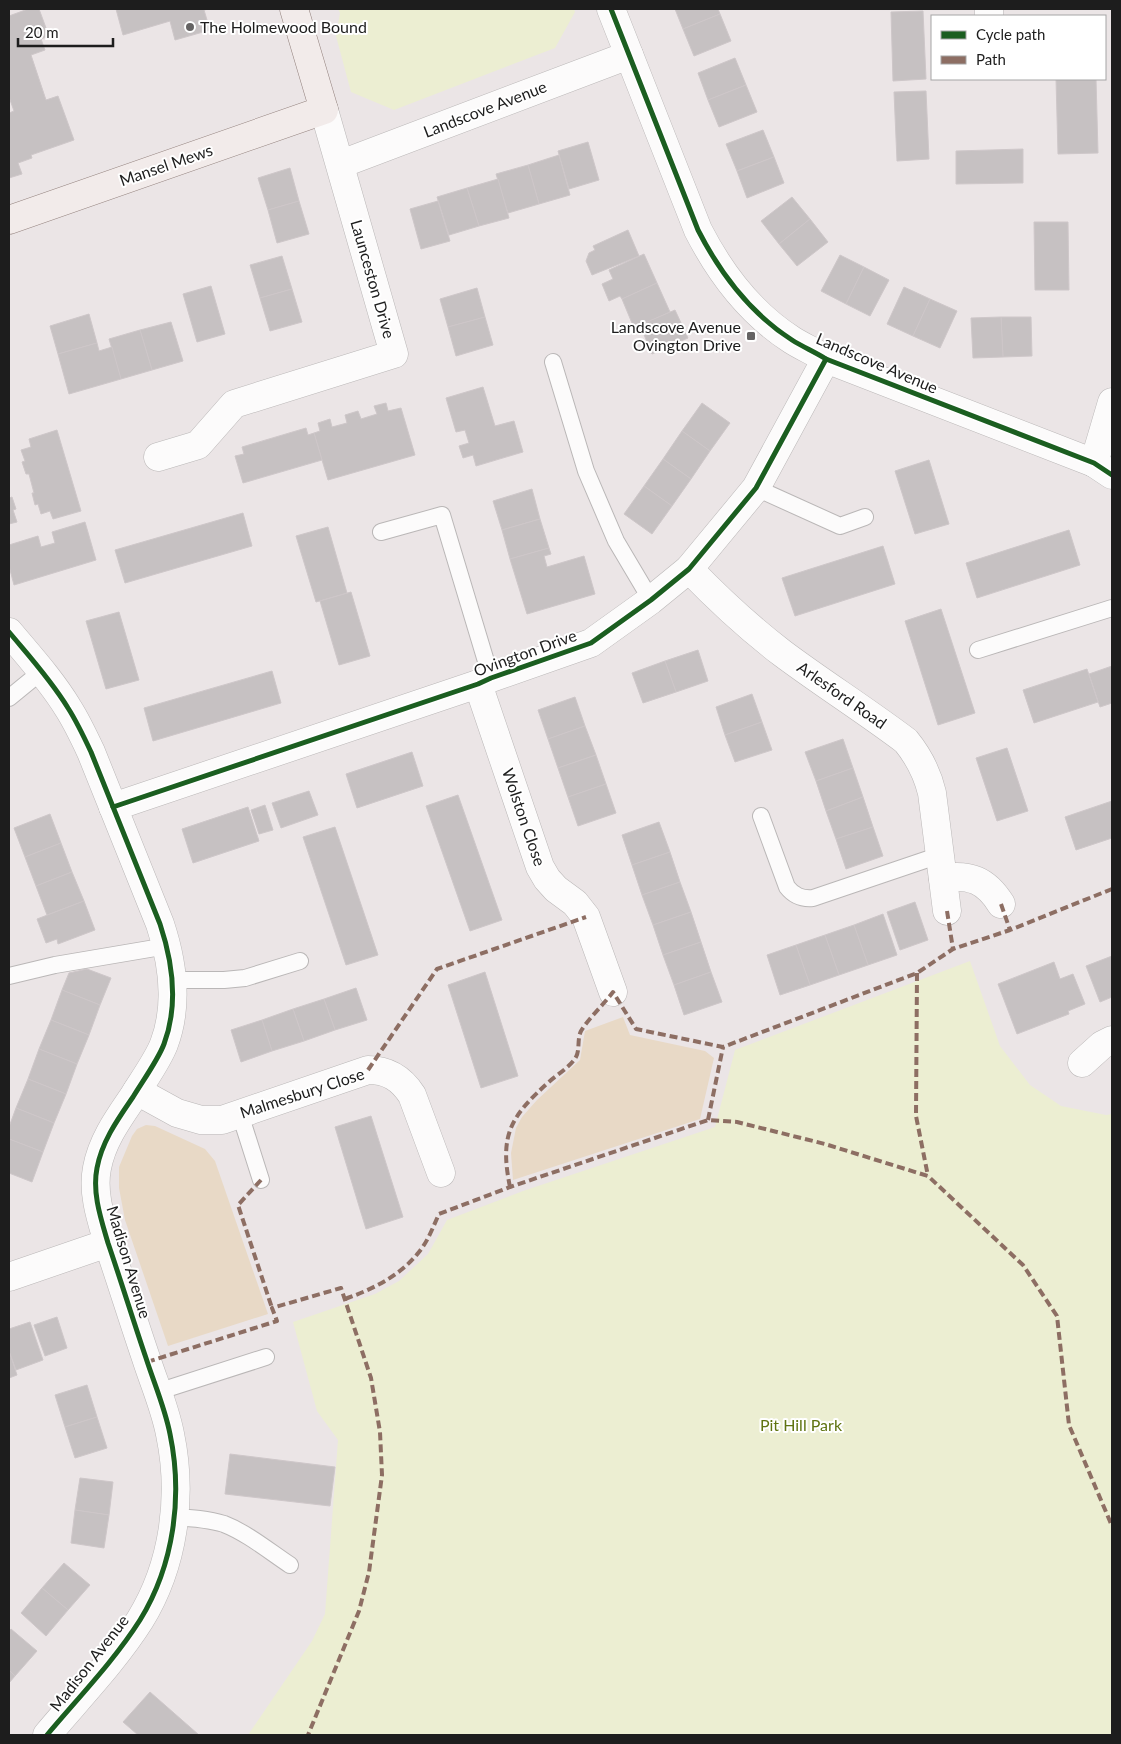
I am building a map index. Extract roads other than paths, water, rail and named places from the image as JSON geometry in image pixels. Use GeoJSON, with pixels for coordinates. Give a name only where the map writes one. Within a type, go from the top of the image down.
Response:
{"type":"FeatureCollection","features":[{"type":"Feature","properties":{"kind":"street","name":"Launceston Drive"},"geometry":{"type":"LineString","coordinates":[[158,457],[198,445],[234,404],[394,354],[341,164],[294,9]]}},
{"type":"Feature","properties":{"kind":"street","name":"Landscove Avenue"},"geometry":{"type":"LineString","coordinates":[[611,9],[698,230],[718,265],[754,309],[792,340],[826,359],[1103,469]]}},
{"type":"Feature","properties":{"kind":"street","name":"Landscove Avenue"},"geometry":{"type":"LineString","coordinates":[[341,164],[630,55]]}},
{"type":"Feature","properties":{"kind":"street","name":"Mansel Mews"},"geometry":{"type":"LineString","coordinates":[[9,220],[324,110]]}},
{"type":"Feature","properties":{"kind":"street","name":"Ovington Drive"},"geometry":{"type":"LineString","coordinates":[[113,807],[485,681],[591,642],[651,600],[688,569],[756,488],[826,359]]}},
{"type":"Feature","properties":{"kind":"street"},"geometry":{"type":"LineString","coordinates":[[1103,469],[1112,402]]}},
{"type":"Feature","properties":{"kind":"street","name":"Arlesford Road"},"geometry":{"type":"LineString","coordinates":[[688,569],[716,597],[782,653],[906,741],[918,756],[927,774],[932,793],[947,911]]}},
{"type":"Feature","properties":{"kind":"street","name":"Madison Avenue"},"geometry":{"type":"LineString","coordinates":[[9,632],[69,708],[81,730],[168,946],[173,980],[170,1021],[163,1045],[103,1145],[97,1169],[96,1194],[108,1243],[170,1432],[176,1480],[174,1517],[168,1553],[151,1599],[140,1621],[113,1657],[47,1735]]}},
{"type":"Feature","properties":{"kind":"street","name":"Wolston Close"},"geometry":{"type":"LineString","coordinates":[[485,681],[540,867],[547,879],[575,903],[586,917],[613,992]]}},
{"type":"Feature","properties":{"kind":"street"},"geometry":{"type":"LineString","coordinates":[[941,866],[957,876],[968,877],[988,886],[1002,904]]}},
{"type":"Feature","properties":{"kind":"street"},"geometry":{"type":"LineString","coordinates":[[1082,1063],[1102,1045],[1112,1040]]}},
{"type":"Feature","properties":{"kind":"street","name":"Malmesbury Close"},"geometry":{"type":"LineString","coordinates":[[136,1091],[177,1113],[201,1120],[222,1120],[368,1070],[379,1070],[389,1073],[406,1085],[412,1094],[440,1172]]}},
{"type":"Feature","properties":{"kind":"street"},"geometry":{"type":"LineString","coordinates":[[9,1278],[108,1243]]}},
{"type":"Feature","properties":{"kind":"lane"},"geometry":{"type":"LineString","coordinates":[[553,362],[586,471],[616,541],[651,600]]}},
{"type":"Feature","properties":{"kind":"lane"},"geometry":{"type":"LineString","coordinates":[[756,488],[840,526],[865,517]]}},
{"type":"Feature","properties":{"kind":"lane"},"geometry":{"type":"LineString","coordinates":[[381,532],[442,515],[485,681]]}},
{"type":"Feature","properties":{"kind":"lane"},"geometry":{"type":"LineString","coordinates":[[978,650],[1112,608]]}},
{"type":"Feature","properties":{"kind":"lane"},"geometry":{"type":"LineString","coordinates":[[9,698],[42,672]]}},
{"type":"Feature","properties":{"kind":"lane"},"geometry":{"type":"LineString","coordinates":[[761,816],[787,887],[801,898],[813,898],[941,866]]}},
{"type":"Feature","properties":{"kind":"lane"},"geometry":{"type":"LineString","coordinates":[[9,976],[55,965],[168,946]]}},
{"type":"Feature","properties":{"kind":"lane"},"geometry":{"type":"LineString","coordinates":[[173,980],[245,978],[300,961]]}},
{"type":"Feature","properties":{"kind":"lane"},"geometry":{"type":"LineString","coordinates":[[240,1114],[260,1180]]}},
{"type":"Feature","properties":{"kind":"lane"},"geometry":{"type":"LineString","coordinates":[[157,1392],[266,1358]]}},
{"type":"Feature","properties":{"kind":"lane"},"geometry":{"type":"LineString","coordinates":[[174,1517],[201,1519],[224,1524],[290,1564]]}},
{"type":"Feature","properties":{"kind":"place","name":"The Holmewood Bound"},"geometry":{"type":"Point","coordinates":[190,27]}},
{"type":"Feature","properties":{"kind":"place","name":"Landscove Avenue Ovington Drive"},"geometry":{"type":"Point","coordinates":[751,336]}},
{"type":"Feature","properties":{"kind":"park label","name":"Pit Hill Park"},"geometry":{"type":"Point","coordinates":[801,1425]}}]}
